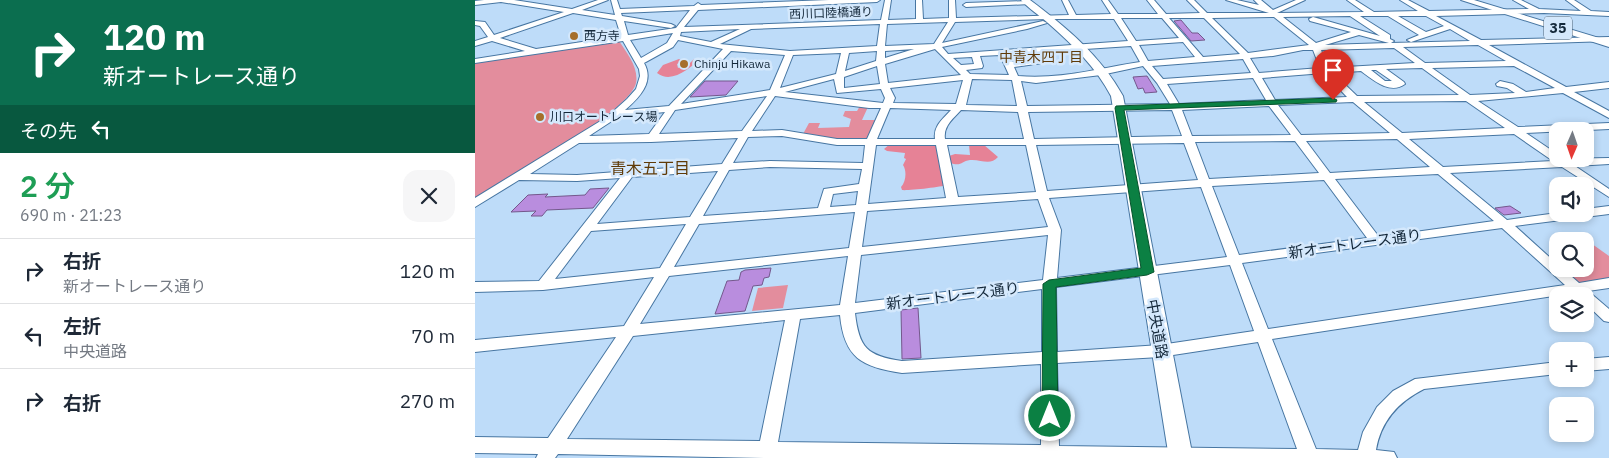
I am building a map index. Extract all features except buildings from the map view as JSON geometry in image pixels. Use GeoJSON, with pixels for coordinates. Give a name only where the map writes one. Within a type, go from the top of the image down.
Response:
{"type":"FeatureCollection","features":[{"type":"Feature","properties":{"kind":"main road","name":"35"},"geometry":{"type":"LineString","coordinates":[[1465,0],[1609,44]]}},
{"type":"Feature","properties":{"kind":"main road","name":"中央道路"},"geometry":{"type":"LineString","coordinates":[[1027,1],[1078,47],[1113,88],[1125,140],[1180,456]]}},
{"type":"Feature","properties":{"kind":"street"},"geometry":{"type":"LineString","coordinates":[[475,2],[501,0],[572,12],[618,15],[673,26],[677,33],[729,48],[790,53],[936,46],[968,77],[966,92],[958,108],[942,124],[939,133],[953,202]]}},
{"type":"Feature","properties":{"kind":"street"},"geometry":{"type":"LineString","coordinates":[[475,44],[605,0]]}},
{"type":"Feature","properties":{"kind":"street"},"geometry":{"type":"LineString","coordinates":[[475,203],[616,114],[635,96],[642,85],[644,73],[625,38],[614,0]]}},
{"type":"Feature","properties":{"kind":"street"},"geometry":{"type":"LineString","coordinates":[[646,10],[655,0]]}},
{"type":"Feature","properties":{"kind":"street"},"geometry":{"type":"LineString","coordinates":[[639,62],[666,48],[702,0]]}},
{"type":"Feature","properties":{"kind":"street"},"geometry":{"type":"LineString","coordinates":[[618,15],[646,10],[740,6],[754,3],[810,11],[877,0]]}},
{"type":"Feature","properties":{"kind":"street"},"geometry":{"type":"LineString","coordinates":[[888,0],[881,62],[883,86],[890,98],[871,142],[847,309],[849,335],[853,345],[868,358],[889,366],[902,367],[1051,359],[1161,350],[1549,292]]}},
{"type":"Feature","properties":{"kind":"street"},"geometry":{"type":"LineString","coordinates":[[919,0],[919,21]]}},
{"type":"Feature","properties":{"kind":"street"},"geometry":{"type":"LineString","coordinates":[[936,46],[953,20],[951,0]]}},
{"type":"Feature","properties":{"kind":"street"},"geometry":{"type":"LineString","coordinates":[[1065,0],[1074,17]]}},
{"type":"Feature","properties":{"kind":"street"},"geometry":{"type":"LineString","coordinates":[[1105,0],[1145,63],[1161,82],[1176,107],[1310,458]]}},
{"type":"Feature","properties":{"kind":"street"},"geometry":{"type":"LineString","coordinates":[[1150,0],[1201,59]]}},
{"type":"Feature","properties":{"kind":"street"},"geometry":{"type":"LineString","coordinates":[[1190,0],[1245,56],[1272,103],[1376,241]]}},
{"type":"Feature","properties":{"kind":"street"},"geometry":{"type":"LineString","coordinates":[[1229,0],[1274,12],[1301,0]]}},
{"type":"Feature","properties":{"kind":"street"},"geometry":{"type":"LineString","coordinates":[[1257,0],[1316,47],[1325,70],[1355,99],[1505,224],[1576,287]]}},
{"type":"Feature","properties":{"kind":"street"},"geometry":{"type":"LineString","coordinates":[[1350,0],[1374,15]]}},
{"type":"Feature","properties":{"kind":"street"},"geometry":{"type":"LineString","coordinates":[[1404,0],[1423,0]]}},
{"type":"Feature","properties":{"kind":"street"},"geometry":{"type":"LineString","coordinates":[[1404,0],[1609,115]]}},
{"type":"Feature","properties":{"kind":"street"},"geometry":{"type":"LineString","coordinates":[[1516,0],[1537,11]]}},
{"type":"Feature","properties":{"kind":"street"},"geometry":{"type":"LineString","coordinates":[[1569,0],[1589,13]]}},
{"type":"Feature","properties":{"kind":"street"},"geometry":{"type":"LineString","coordinates":[[965,5],[1027,1]]}},
{"type":"Feature","properties":{"kind":"street"},"geometry":{"type":"LineString","coordinates":[[735,13],[740,6]]}},
{"type":"Feature","properties":{"kind":"street","name":"西川口陸橋通り"},"geometry":{"type":"LineString","coordinates":[[475,60],[625,38],[725,27],[752,26],[810,11],[885,22],[1206,16],[1274,12],[1296,15],[1507,13],[1537,11],[1609,14]]}},
{"type":"Feature","properties":{"kind":"street"},"geometry":{"type":"LineString","coordinates":[[1390,14],[1425,35]]}},
{"type":"Feature","properties":{"kind":"street"},"geometry":{"type":"LineString","coordinates":[[1296,15],[1398,44],[1451,26]]}},
{"type":"Feature","properties":{"kind":"street"},"geometry":{"type":"LineString","coordinates":[[1353,15],[1398,44],[1468,98],[1549,153]]}},
{"type":"Feature","properties":{"kind":"street"},"geometry":{"type":"LineString","coordinates":[[616,114],[736,100],[774,92],[839,76],[936,46],[1007,32],[1049,19]]}},
{"type":"Feature","properties":{"kind":"street"},"geometry":{"type":"LineString","coordinates":[[725,27],[730,20]]}},
{"type":"Feature","properties":{"kind":"street"},"geometry":{"type":"LineString","coordinates":[[475,22],[482,24],[493,38],[535,52]]}},
{"type":"Feature","properties":{"kind":"street"},"geometry":{"type":"LineString","coordinates":[[713,44],[752,26]]}},
{"type":"Feature","properties":{"kind":"street"},"geometry":{"type":"LineString","coordinates":[[1316,47],[1332,39],[1359,32]]}},
{"type":"Feature","properties":{"kind":"street"},"geometry":{"type":"LineString","coordinates":[[846,50],[839,76],[840,91],[968,77],[993,76],[1017,80],[1036,80],[1101,72],[1145,63],[1245,56],[1316,47],[1478,41],[1609,39]]}},
{"type":"Feature","properties":{"kind":"street"},"geometry":{"type":"LineString","coordinates":[[948,56],[1184,40]]}},
{"type":"Feature","properties":{"kind":"street"},"geometry":{"type":"LineString","coordinates":[[651,139],[672,108],[729,48]]}},
{"type":"Feature","properties":{"kind":"street"},"geometry":{"type":"LineString","coordinates":[[1042,50],[1063,76]]}},
{"type":"Feature","properties":{"kind":"street"},"geometry":{"type":"LineString","coordinates":[[1003,52],[1017,80],[1042,195],[1055,230],[1049,284],[1051,359],[1050,456]]}},
{"type":"Feature","properties":{"kind":"street"},"geometry":{"type":"LineString","coordinates":[[549,452],[627,332],[745,134],[774,92],[790,53]]}},
{"type":"Feature","properties":{"kind":"street"},"geometry":{"type":"LineString","coordinates":[[960,68],[979,66],[975,54]]}},
{"type":"Feature","properties":{"kind":"street"},"geometry":{"type":"LineString","coordinates":[[1009,65],[1051,60]]}},
{"type":"Feature","properties":{"kind":"street"},"geometry":{"type":"LineString","coordinates":[[1161,82],[1378,66],[1516,63]]}},
{"type":"Feature","properties":{"kind":"street"},"geometry":{"type":"LineString","coordinates":[[1363,68],[1383,84],[1401,84],[1378,66]]}},
{"type":"Feature","properties":{"kind":"street"},"geometry":{"type":"LineString","coordinates":[[1500,84],[1511,86],[1525,95]]}},
{"type":"Feature","properties":{"kind":"street"},"geometry":{"type":"LineString","coordinates":[[774,92],[852,104],[1022,109],[1176,107],[1355,99],[1468,98],[1525,95],[1609,85]]}},
{"type":"Feature","properties":{"kind":"street"},"geometry":{"type":"LineString","coordinates":[[576,140],[651,139],[782,133],[837,142],[1029,142],[1399,136],[1609,126]]}},
{"type":"Feature","properties":{"kind":"street"},"geometry":{"type":"LineString","coordinates":[[1594,162],[1609,161]]}},
{"type":"Feature","properties":{"kind":"street"},"geometry":{"type":"LineString","coordinates":[[517,177],[567,178],[628,175],[770,164],[867,166]]}},
{"type":"Feature","properties":{"kind":"street"},"geometry":{"type":"LineString","coordinates":[[587,228],[1205,183],[1549,165]]}},
{"type":"Feature","properties":{"kind":"street"},"geometry":{"type":"LineString","coordinates":[[1571,168],[1609,194]]}},
{"type":"Feature","properties":{"kind":"street"},"geometry":{"type":"LineString","coordinates":[[543,285],[628,175]]}},
{"type":"Feature","properties":{"kind":"street"},"geometry":{"type":"LineString","coordinates":[[823,211],[828,191],[865,188]]}},
{"type":"Feature","properties":{"kind":"street"},"geometry":{"type":"LineString","coordinates":[[1594,212],[1609,210]]}},
{"type":"Feature","properties":{"kind":"street","name":"新オートレース通り"},"geometry":{"type":"LineString","coordinates":[[475,346],[847,309],[1147,272],[1549,218]]}},
{"type":"Feature","properties":{"kind":"street"},"geometry":{"type":"LineString","coordinates":[[475,287],[543,285],[1055,230]]}},
{"type":"Feature","properties":{"kind":"street"},"geometry":{"type":"LineString","coordinates":[[1583,287],[1609,283]]}},
{"type":"Feature","properties":{"kind":"street"},"geometry":{"type":"LineString","coordinates":[[1594,303],[1609,317]]}},
{"type":"Feature","properties":{"kind":"street"},"geometry":{"type":"LineString","coordinates":[[767,450],[793,315]]}},
{"type":"Feature","properties":{"kind":"street"},"geometry":{"type":"LineString","coordinates":[[1594,364],[1609,362]]}},
{"type":"Feature","properties":{"kind":"street"},"geometry":{"type":"LineString","coordinates":[[1366,457],[1380,412],[1393,398],[1407,389],[1421,383],[1549,369]]}},
{"type":"Feature","properties":{"kind":"street"},"geometry":{"type":"LineString","coordinates":[[475,445],[549,452],[767,450],[840,455],[1388,458]]}},
{"type":"Feature","properties":{"kind":"shaded area","name":"川口オートレース場"},"geometry":{"type":"Polygon","coordinates":[[[619,41],[632,61],[636,72],[636,83],[629,96],[613,111],[565,145],[475,198],[475,63],[619,41]]]}},
{"type":"Feature","properties":{"kind":"shaded area"},"geometry":{"type":"Polygon","coordinates":[[[679,59],[683,61],[677,64],[678,68],[690,63],[694,59],[701,60],[675,76],[663,76],[657,73],[663,65],[679,59]]]}},
{"type":"Feature","properties":{"kind":"shaded area"},"geometry":{"type":"Polygon","coordinates":[[[860,106],[868,107],[862,120],[878,120],[869,140],[836,140],[803,134],[809,123],[820,123],[818,128],[849,127],[851,119],[843,116],[845,111],[857,111],[860,106]]]}},
{"type":"Feature","properties":{"kind":"shaded area"},"geometry":{"type":"Polygon","coordinates":[[[890,144],[938,146],[940,167],[943,170],[941,172],[944,176],[942,178],[946,185],[902,190],[901,187],[905,176],[903,165],[906,159],[904,158],[905,153],[884,149],[890,144]]]}},
{"type":"Feature","properties":{"kind":"shaded area"},"geometry":{"type":"Polygon","coordinates":[[[969,145],[984,145],[998,157],[989,162],[970,160],[959,164],[950,163],[949,156],[955,154],[970,155],[969,145]]]}},
{"type":"Feature","properties":{"kind":"shaded area"},"geometry":{"type":"Polygon","coordinates":[[[1594,245],[1609,256],[1609,280],[1583,283],[1572,277],[1594,277],[1594,245]]]}},
{"type":"Feature","properties":{"kind":"shaded area"},"geometry":{"type":"Polygon","coordinates":[[[788,285],[783,308],[752,311],[758,288],[788,285]]]}},
{"type":"Feature","properties":{"kind":"place","name":"西方寺"},"geometry":{"type":"Point","coordinates":[574,36]}},
{"type":"Feature","properties":{"kind":"place","name":"Chinju Hikawa"},"geometry":{"type":"Point","coordinates":[684,64]}},
{"type":"Feature","properties":{"kind":"place","name":"川口オートレース場"},"geometry":{"type":"Point","coordinates":[540,117]}},
{"type":"Feature","properties":{"kind":"district","name":"中青木四丁目"},"geometry":{"type":"Point","coordinates":[1041,57]}},
{"type":"Feature","properties":{"kind":"district","name":"青木五丁目"},"geometry":{"type":"Point","coordinates":[650,168]}},
{"type":"Feature","properties":{"kind":"route"},"geometry":{"type":"LineString","coordinates":[[1050,416],[1049,284],[1147,272],[1119,108],[1333,100]]}}]}
